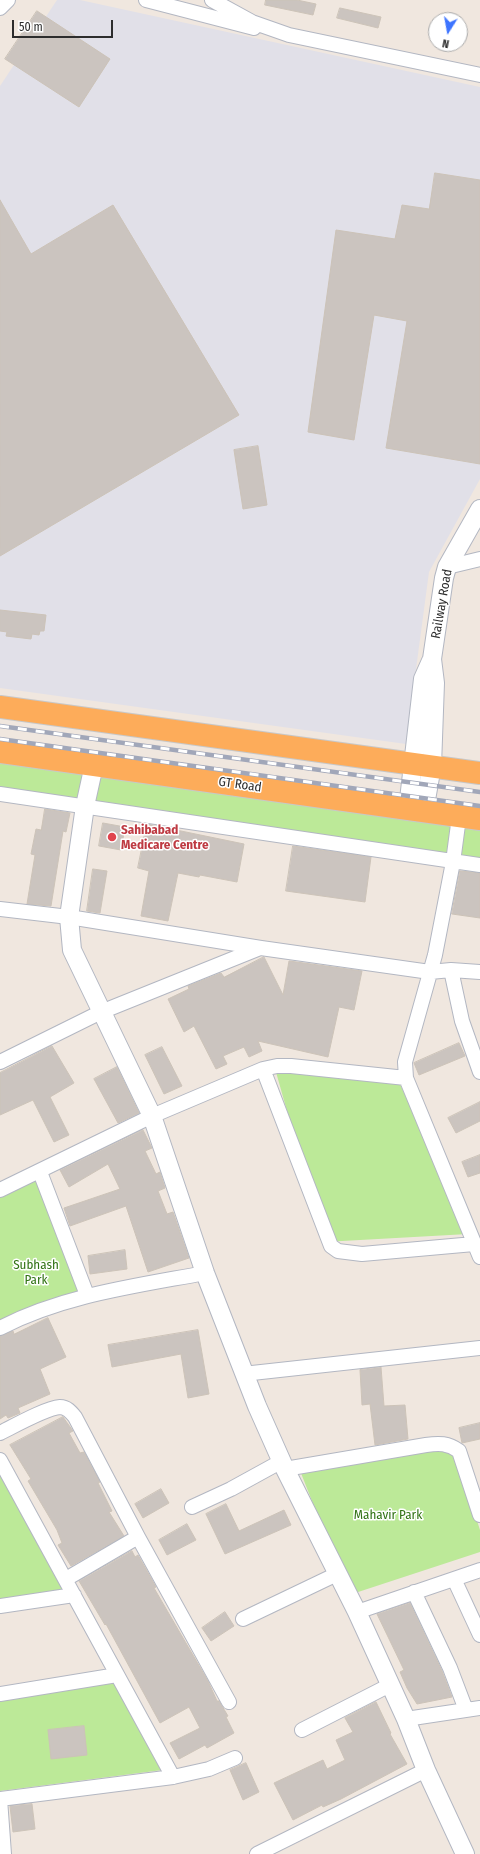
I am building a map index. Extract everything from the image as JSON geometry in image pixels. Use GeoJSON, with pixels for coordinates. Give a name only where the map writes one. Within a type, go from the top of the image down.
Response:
{"type":"FeatureCollection","features":[{"type":"Feature","properties":{"kind":"highway"},"geometry":{"type":"LineString","coordinates":[[0,707],[480,773]]}},
{"type":"Feature","properties":{"kind":"highway","name":"GT Road"},"geometry":{"type":"LineString","coordinates":[[0,752],[470,818]]}},
{"type":"Feature","properties":{"kind":"street"},"geometry":{"type":"LineString","coordinates":[[0,8],[8,0]]}},
{"type":"Feature","properties":{"kind":"street"},"geometry":{"type":"LineString","coordinates":[[146,0],[230,23],[480,75]]}},
{"type":"Feature","properties":{"kind":"street"},"geometry":{"type":"LineString","coordinates":[[212,0],[252,22],[288,35]]}},
{"type":"Feature","properties":{"kind":"street","name":"Railway Road"},"geometry":{"type":"LineString","coordinates":[[416,810],[423,765],[423,679],[432,659],[447,567],[480,508]]}},
{"type":"Feature","properties":{"kind":"street"},"geometry":{"type":"LineString","coordinates":[[447,567],[480,559]]}},
{"type":"Feature","properties":{"kind":"street"},"geometry":{"type":"LineString","coordinates":[[94,765],[85,806],[69,917],[72,950],[152,1116],[205,1273],[243,1374],[283,1465],[357,1612],[406,1719],[426,1770],[465,1854]]}},
{"type":"Feature","properties":{"kind":"street"},"geometry":{"type":"LineString","coordinates":[[0,794],[480,866]]}},
{"type":"Feature","properties":{"kind":"street"},"geometry":{"type":"LineString","coordinates":[[470,818],[453,862],[430,972],[405,1062],[406,1078],[480,1257]]}},
{"type":"Feature","properties":{"kind":"street"},"geometry":{"type":"LineString","coordinates":[[0,909],[69,917],[261,948],[430,972],[451,970],[480,972]]}},
{"type":"Feature","properties":{"kind":"street"},"geometry":{"type":"LineString","coordinates":[[0,1062],[101,1012],[261,948]]}},
{"type":"Feature","properties":{"kind":"street"},"geometry":{"type":"LineString","coordinates":[[451,970],[462,1021],[480,1072]]}},
{"type":"Feature","properties":{"kind":"street"},"geometry":{"type":"LineString","coordinates":[[0,1190],[40,1172],[152,1116],[263,1068],[291,1066],[406,1078]]}},
{"type":"Feature","properties":{"kind":"street"},"geometry":{"type":"LineString","coordinates":[[263,1068],[331,1246],[338,1251],[362,1254],[474,1244]]}},
{"type":"Feature","properties":{"kind":"street"},"geometry":{"type":"LineString","coordinates":[[40,1172],[87,1295]]}},
{"type":"Feature","properties":{"kind":"street"},"geometry":{"type":"LineString","coordinates":[[0,1328],[37,1312],[87,1295],[205,1273]]}},
{"type":"Feature","properties":{"kind":"street"},"geometry":{"type":"LineString","coordinates":[[243,1374],[480,1348]]}},
{"type":"Feature","properties":{"kind":"street"},"geometry":{"type":"LineString","coordinates":[[0,1433],[50,1410],[61,1407],[69,1410],[75,1417],[138,1537],[229,1702]]}},
{"type":"Feature","properties":{"kind":"street"},"geometry":{"type":"LineString","coordinates":[[192,1507],[283,1465],[441,1443],[452,1446],[458,1451],[480,1515]]}},
{"type":"Feature","properties":{"kind":"street"},"geometry":{"type":"LineString","coordinates":[[0,1460],[173,1778]]}},
{"type":"Feature","properties":{"kind":"street"},"geometry":{"type":"LineString","coordinates":[[66,1579],[138,1537]]}},
{"type":"Feature","properties":{"kind":"street"},"geometry":{"type":"LineString","coordinates":[[357,1612],[480,1570]]}},
{"type":"Feature","properties":{"kind":"street"},"geometry":{"type":"LineString","coordinates":[[243,1619],[337,1574]]}},
{"type":"Feature","properties":{"kind":"street"},"geometry":{"type":"LineString","coordinates":[[454,1579],[480,1635]]}},
{"type":"Feature","properties":{"kind":"street"},"geometry":{"type":"LineString","coordinates":[[406,1719],[473,1709],[450,1668],[414,1592]]}},
{"type":"Feature","properties":{"kind":"street"},"geometry":{"type":"LineString","coordinates":[[0,1606],[74,1595]]}},
{"type":"Feature","properties":{"kind":"street"},"geometry":{"type":"LineString","coordinates":[[0,1694],[117,1675]]}},
{"type":"Feature","properties":{"kind":"street"},"geometry":{"type":"LineString","coordinates":[[302,1730],[390,1685]]}},
{"type":"Feature","properties":{"kind":"street"},"geometry":{"type":"LineString","coordinates":[[4,1854],[0,1799],[173,1778],[209,1769],[235,1758]]}},
{"type":"Feature","properties":{"kind":"street"},"geometry":{"type":"LineString","coordinates":[[257,1854],[426,1770]]}},
{"type":"Feature","properties":{"kind":"shaded area"},"geometry":{"type":"Polygon","coordinates":[[[57,0],[80,0],[480,87],[480,479],[429,572],[406,744],[0,688],[0,86],[57,0]]]}},
{"type":"Feature","properties":{"kind":"green space"},"geometry":{"type":"Polygon","coordinates":[[[0,752],[480,818],[480,862],[0,795],[0,752]]]}},
{"type":"Feature","properties":{"kind":"green space"},"geometry":{"type":"Polygon","coordinates":[[[274,1065],[400,1084],[468,1234],[324,1242],[274,1065]]]}},
{"type":"Feature","properties":{"kind":"green space","name":"Subhash Park"},"geometry":{"type":"Polygon","coordinates":[[[34,1170],[84,1293],[0,1327],[0,1186],[34,1170]]]}},
{"type":"Feature","properties":{"kind":"green space","name":"Mahavir Park"},"geometry":{"type":"Polygon","coordinates":[[[452,1443],[480,1530],[480,1552],[349,1595],[297,1463],[452,1443]]]}},
{"type":"Feature","properties":{"kind":"green space"},"geometry":{"type":"Polygon","coordinates":[[[0,1469],[70,1592],[0,1602],[0,1469]]]}},
{"type":"Feature","properties":{"kind":"green space"},"geometry":{"type":"Polygon","coordinates":[[[117,1675],[170,1769],[0,1791],[0,1690],[117,1675]]]}},
{"type":"Feature","properties":{"kind":"building"},"geometry":{"type":"Polygon","coordinates":[[[266,0],[297,0],[316,4],[313,15],[265,5],[266,0]]]}},
{"type":"Feature","properties":{"kind":"building"},"geometry":{"type":"Polygon","coordinates":[[[340,8],[381,17],[378,28],[337,18],[340,8]]]}},
{"type":"Feature","properties":{"kind":"building"},"geometry":{"type":"Polygon","coordinates":[[[37,11],[110,59],[79,107],[5,59],[37,11]]]}},
{"type":"Feature","properties":{"kind":"building"},"geometry":{"type":"Polygon","coordinates":[[[435,173],[480,180],[480,464],[386,448],[407,321],[374,315],[354,440],[308,432],[336,230],[395,239],[402,205],[429,209],[435,173]]]}},
{"type":"Feature","properties":{"kind":"building"},"geometry":{"type":"Polygon","coordinates":[[[0,200],[31,254],[113,205],[239,415],[0,556],[0,200]]]}},
{"type":"Feature","properties":{"kind":"building"},"geometry":{"type":"Polygon","coordinates":[[[258,446],[267,505],[243,509],[234,450],[258,446]]]}},
{"type":"Feature","properties":{"kind":"building"},"geometry":{"type":"Polygon","coordinates":[[[0,610],[46,615],[44,631],[40,631],[39,635],[32,634],[31,639],[6,636],[7,632],[0,631],[0,610]]]}},
{"type":"Feature","properties":{"kind":"building"},"geometry":{"type":"Polygon","coordinates":[[[45,809],[70,813],[66,832],[63,831],[51,906],[27,904],[35,855],[31,854],[36,829],[41,830],[45,809]]]}},
{"type":"Feature","properties":{"kind":"building"},"geometry":{"type":"Polygon","coordinates":[[[103,823],[125,827],[121,850],[99,846],[103,823]]]}},
{"type":"Feature","properties":{"kind":"building"},"geometry":{"type":"Polygon","coordinates":[[[147,824],[244,844],[237,882],[200,875],[199,877],[178,873],[168,921],[141,916],[149,871],[138,868],[147,824]]]}},
{"type":"Feature","properties":{"kind":"building"},"geometry":{"type":"Polygon","coordinates":[[[293,846],[371,857],[365,902],[286,891],[293,846]]]}},
{"type":"Feature","properties":{"kind":"building"},"geometry":{"type":"Polygon","coordinates":[[[93,869],[107,871],[100,913],[87,911],[93,869]]]}},
{"type":"Feature","properties":{"kind":"building"},"geometry":{"type":"Polygon","coordinates":[[[460,871],[480,873],[480,918],[452,914],[460,871]]]}},
{"type":"Feature","properties":{"kind":"building"},"geometry":{"type":"Polygon","coordinates":[[[264,957],[283,995],[289,961],[362,971],[354,1010],[339,1007],[328,1057],[258,1041],[262,1051],[249,1057],[244,1047],[223,1056],[227,1064],[216,1069],[194,1026],[184,1032],[168,999],[189,989],[188,986],[221,973],[224,977],[264,957]]]}},
{"type":"Feature","properties":{"kind":"building"},"geometry":{"type":"Polygon","coordinates":[[[459,1043],[465,1056],[419,1075],[414,1063],[459,1043]]]}},
{"type":"Feature","properties":{"kind":"building"},"geometry":{"type":"Polygon","coordinates":[[[52,1046],[74,1083],[50,1097],[69,1135],[54,1142],[33,1100],[0,1115],[0,1073],[52,1046]]]}},
{"type":"Feature","properties":{"kind":"building"},"geometry":{"type":"Polygon","coordinates":[[[162,1047],[182,1086],[164,1094],[145,1055],[162,1047]]]}},
{"type":"Feature","properties":{"kind":"building"},"geometry":{"type":"Polygon","coordinates":[[[117,1067],[139,1113],[118,1123],[94,1079],[117,1067]]]}},
{"type":"Feature","properties":{"kind":"building"},"geometry":{"type":"Polygon","coordinates":[[[480,1102],[480,1121],[456,1133],[448,1118],[480,1102]]]}},
{"type":"Feature","properties":{"kind":"building"},"geometry":{"type":"Polygon","coordinates":[[[143,1130],[152,1148],[145,1151],[156,1174],[160,1172],[165,1188],[158,1191],[167,1214],[173,1212],[189,1258],[148,1272],[126,1206],[70,1226],[64,1208],[120,1189],[108,1164],[69,1187],[60,1170],[143,1130]]]}},
{"type":"Feature","properties":{"kind":"building"},"geometry":{"type":"Polygon","coordinates":[[[480,1155],[480,1173],[468,1177],[462,1162],[480,1155]]]}},
{"type":"Feature","properties":{"kind":"building"},"geometry":{"type":"Polygon","coordinates":[[[125,1250],[127,1269],[90,1274],[88,1256],[125,1250]]]}},
{"type":"Feature","properties":{"kind":"building"},"geometry":{"type":"Polygon","coordinates":[[[48,1318],[66,1357],[40,1369],[50,1394],[18,1408],[20,1413],[8,1418],[6,1415],[0,1419],[0,1336],[13,1331],[14,1334],[48,1318]]]}},
{"type":"Feature","properties":{"kind":"building"},"geometry":{"type":"Polygon","coordinates":[[[198,1330],[209,1394],[188,1398],[181,1354],[112,1367],[108,1345],[198,1330]]]}},
{"type":"Feature","properties":{"kind":"building"},"geometry":{"type":"Polygon","coordinates":[[[381,1367],[384,1406],[405,1405],[408,1439],[375,1445],[370,1404],[362,1405],[360,1370],[381,1367]]]}},
{"type":"Feature","properties":{"kind":"building"},"geometry":{"type":"Polygon","coordinates":[[[63,1417],[73,1431],[69,1433],[80,1453],[84,1452],[100,1482],[98,1483],[112,1511],[109,1512],[124,1536],[71,1566],[58,1545],[62,1543],[57,1530],[28,1481],[31,1479],[10,1445],[63,1417]]]}},
{"type":"Feature","properties":{"kind":"building"},"geometry":{"type":"Polygon","coordinates":[[[480,1423],[480,1439],[462,1443],[459,1428],[480,1423]]]}},
{"type":"Feature","properties":{"kind":"building"},"geometry":{"type":"Polygon","coordinates":[[[161,1489],[169,1503],[143,1518],[135,1504],[161,1489]]]}},
{"type":"Feature","properties":{"kind":"building"},"geometry":{"type":"Polygon","coordinates":[[[226,1504],[239,1531],[284,1510],[291,1525],[225,1554],[206,1514],[226,1504]]]}},
{"type":"Feature","properties":{"kind":"building"},"geometry":{"type":"Polygon","coordinates":[[[187,1524],[196,1540],[167,1555],[159,1540],[187,1524]]]}},
{"type":"Feature","properties":{"kind":"building"},"geometry":{"type":"Polygon","coordinates":[[[132,1551],[135,1557],[138,1555],[156,1587],[154,1588],[208,1681],[217,1701],[219,1701],[228,1716],[226,1717],[234,1733],[207,1748],[205,1745],[179,1759],[170,1743],[200,1728],[189,1707],[160,1723],[106,1624],[105,1625],[79,1581],[132,1551]]]}},
{"type":"Feature","properties":{"kind":"building"},"geometry":{"type":"Polygon","coordinates":[[[410,1603],[442,1671],[452,1697],[417,1704],[407,1688],[400,1672],[404,1670],[377,1614],[410,1603]]]}},
{"type":"Feature","properties":{"kind":"building"},"geometry":{"type":"Polygon","coordinates":[[[225,1612],[234,1626],[211,1641],[202,1628],[225,1612]]]}},
{"type":"Feature","properties":{"kind":"building"},"geometry":{"type":"Polygon","coordinates":[[[376,1702],[391,1733],[390,1734],[407,1764],[341,1799],[323,1807],[322,1805],[293,1820],[274,1783],[323,1760],[327,1769],[345,1760],[336,1740],[353,1732],[345,1718],[376,1702]]]}},
{"type":"Feature","properties":{"kind":"building"},"geometry":{"type":"Polygon","coordinates":[[[84,1726],[87,1755],[51,1759],[48,1730],[84,1726]]]}},
{"type":"Feature","properties":{"kind":"building"},"geometry":{"type":"Polygon","coordinates":[[[246,1763],[259,1792],[243,1800],[230,1770],[246,1763]]]}},
{"type":"Feature","properties":{"kind":"building"},"geometry":{"type":"Polygon","coordinates":[[[32,1804],[35,1829],[13,1832],[10,1806],[32,1804]]]}},
{"type":"Feature","properties":{"kind":"railway"},"geometry":{"type":"LineString","coordinates":[[0,726],[480,792]]}},
{"type":"Feature","properties":{"kind":"railway"},"geometry":{"type":"LineString","coordinates":[[0,739],[480,806]]}},
{"type":"Feature","properties":{"kind":"place","name":"Sahibabad Medicare Centre"},"geometry":{"type":"Point","coordinates":[112,837]}}]}
